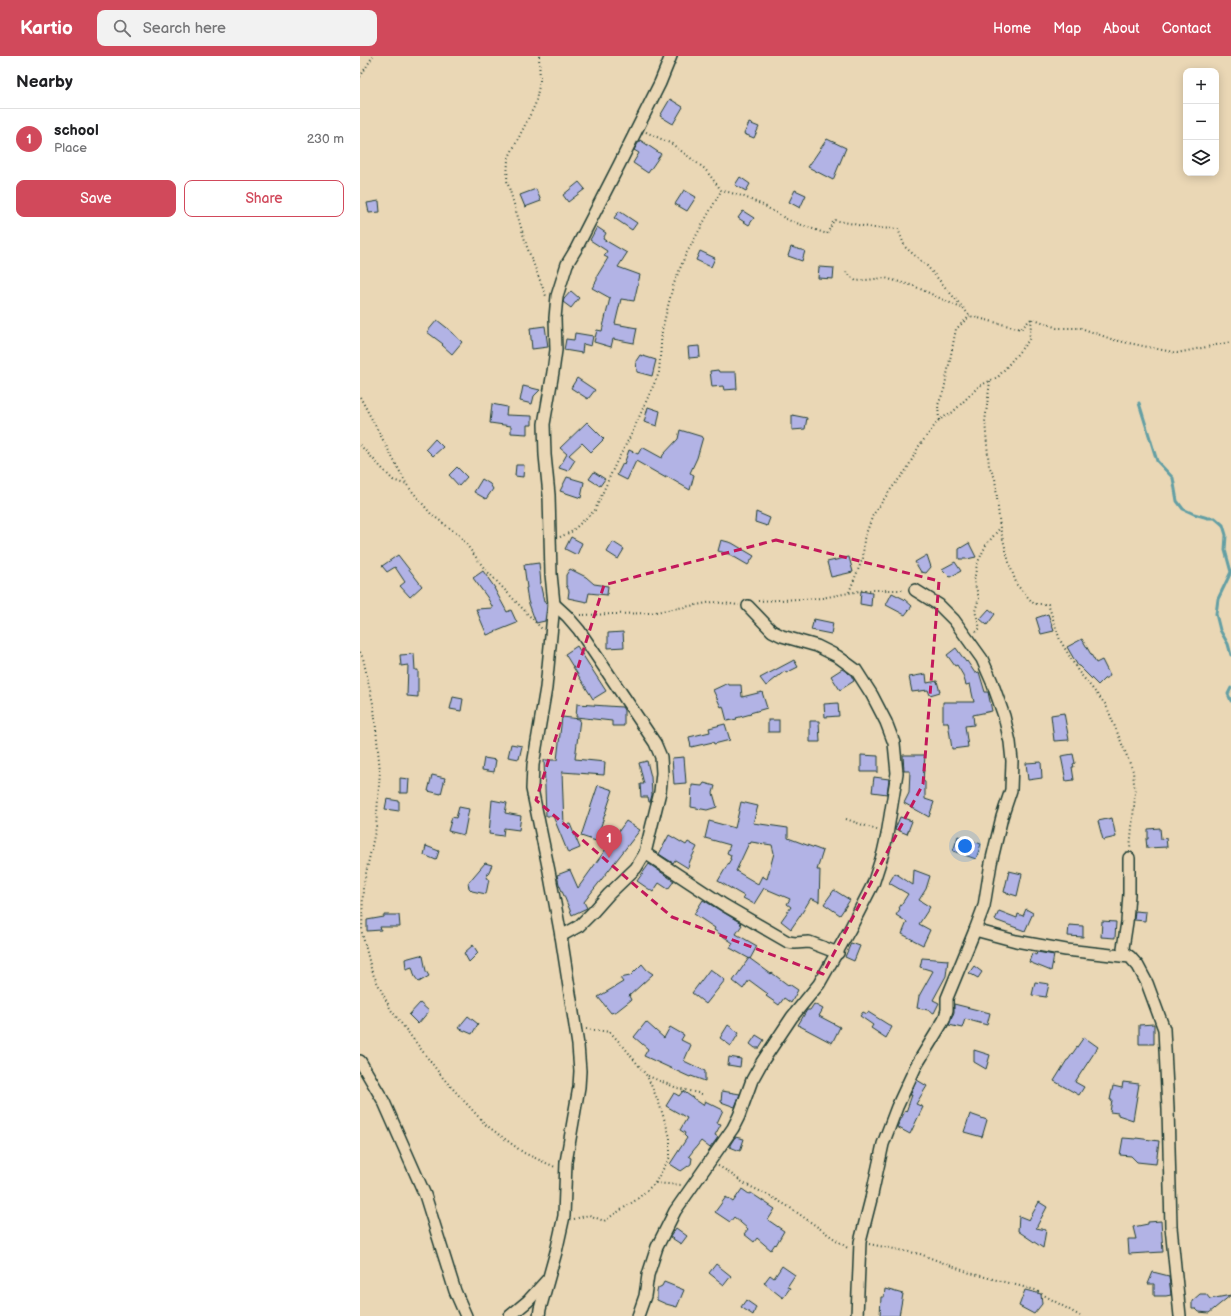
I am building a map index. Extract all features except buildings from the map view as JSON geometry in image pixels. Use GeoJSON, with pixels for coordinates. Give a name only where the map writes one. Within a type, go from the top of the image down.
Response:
{"type":"FeatureCollection","features":[{"type":"Feature","properties":{"kind":"street"},"geometry":{"type":"LineString","coordinates":[[539,1316],[563,1221],[566,1202],[566,1162],[579,1088],[580,1071],[561,936],[532,789],[532,765],[546,688],[554,604],[551,574],[549,495],[544,424],[554,372],[557,296],[567,264],[660,83],[671,56]]}},
{"type":"Feature","properties":{"kind":"street"},"geometry":{"type":"LineString","coordinates":[[857,1316],[860,1242],[883,1144],[897,1107],[916,1066],[944,1020],[947,1010],[947,998],[984,906],[991,863],[1002,817],[1011,790],[1012,761],[1010,742],[1004,716],[982,659],[954,620],[939,605],[915,590]]}},
{"type":"Feature","properties":{"kind":"street"},"geometry":{"type":"LineString","coordinates":[[554,604],[579,630],[655,743],[661,757],[662,773],[660,792],[646,854],[636,868],[609,894],[594,912],[579,926],[561,936]]}},
{"type":"Feature","properties":{"kind":"street"},"geometry":{"type":"LineString","coordinates":[[638,1316],[645,1296],[648,1275],[656,1247],[675,1211],[733,1128],[752,1080],[762,1062],[792,1017],[819,984],[838,952],[872,884],[883,852],[895,788],[897,773],[894,743],[886,722],[872,695],[856,670],[837,656],[818,646],[782,636],[772,631],[748,606]]}},
{"type":"Feature","properties":{"kind":"street"},"geometry":{"type":"LineString","coordinates":[[646,854],[724,905],[788,942],[809,942],[838,952]]}},
{"type":"Feature","properties":{"kind":"street"},"geometry":{"type":"LineString","coordinates":[[1129,858],[1129,894],[1123,948],[1125,953],[1138,966],[1147,983],[1164,1029],[1171,1227],[1180,1316]]}},
{"type":"Feature","properties":{"kind":"street"},"geometry":{"type":"LineString","coordinates":[[975,930],[1066,950],[1130,957]]}},
{"type":"Feature","properties":{"kind":"street"},"geometry":{"type":"LineString","coordinates":[[360,1061],[384,1102],[425,1195],[454,1291],[466,1316]]}},
{"type":"Feature","properties":{"kind":"street"},"geometry":{"type":"LineString","coordinates":[[510,1316],[528,1301],[548,1279]]}},
{"type":"Feature","properties":{"kind":"path"},"geometry":{"type":"LineString","coordinates":[[360,77],[373,56]]}},
{"type":"Feature","properties":{"kind":"path"},"geometry":{"type":"LineString","coordinates":[[539,56],[540,81],[535,105],[508,159],[506,181],[528,247],[547,296]]}},
{"type":"Feature","properties":{"kind":"path"},"geometry":{"type":"LineString","coordinates":[[637,128],[672,144],[705,169],[721,190],[742,196],[762,205],[788,220],[827,234],[834,220],[873,228],[898,229],[905,247],[927,266],[970,316],[1020,329],[1032,318]]}},
{"type":"Feature","properties":{"kind":"path"},"geometry":{"type":"LineString","coordinates":[[550,542],[570,532],[595,510],[615,466],[632,435],[659,373],[662,330],[673,286],[685,256],[721,190]]}},
{"type":"Feature","properties":{"kind":"path"},"geometry":{"type":"LineString","coordinates":[[846,272],[856,281],[886,278],[914,286],[962,308]]}},
{"type":"Feature","properties":{"kind":"path"},"geometry":{"type":"LineString","coordinates":[[939,420],[938,405],[944,390],[956,329],[970,316]]}},
{"type":"Feature","properties":{"kind":"path"},"geometry":{"type":"LineString","coordinates":[[1032,318],[1056,328],[1082,328],[1114,340],[1177,353],[1231,342]]}},
{"type":"Feature","properties":{"kind":"path"},"geometry":{"type":"LineString","coordinates":[[849,592],[863,558],[864,539],[873,515],[907,469],[919,446],[939,420],[953,412],[979,386],[998,377],[1028,340],[1032,318]]}},
{"type":"Feature","properties":{"kind":"path"},"geometry":{"type":"LineString","coordinates":[[990,381],[985,422],[989,466],[995,478],[1000,528],[1010,566],[1017,585],[1034,604],[1048,604],[1060,640],[1078,671],[1106,705],[1133,771],[1135,796],[1129,858]]}},
{"type":"Feature","properties":{"kind":"path"},"geometry":{"type":"LineString","coordinates":[[360,397],[406,485],[431,514],[460,536],[484,568],[551,638]]}},
{"type":"Feature","properties":{"kind":"path"},"geometry":{"type":"LineString","coordinates":[[360,445],[393,480],[406,485]]}},
{"type":"Feature","properties":{"kind":"path"},"geometry":{"type":"LineString","coordinates":[[968,640],[980,628],[975,611],[979,598],[974,581],[977,564],[986,545],[1000,528]]}},
{"type":"Feature","properties":{"kind":"path"},"geometry":{"type":"LineString","coordinates":[[360,652],[363,658],[374,708],[380,771],[376,827],[363,887],[362,933],[372,972],[391,1010],[443,1078],[486,1125],[524,1153],[566,1171]]}},
{"type":"Feature","properties":{"kind":"path"},"geometry":{"type":"LineString","coordinates":[[846,819],[887,835]]}},
{"type":"Feature","properties":{"kind":"path"},"geometry":{"type":"LineString","coordinates":[[563,1221],[589,1215],[604,1221],[636,1200],[655,1183],[670,1157],[670,1137],[659,1103],[647,1076],[610,1032],[575,1027]]}},
{"type":"Feature","properties":{"kind":"path"},"geometry":{"type":"LineString","coordinates":[[647,1076],[677,1088],[702,1094]]}},
{"type":"Feature","properties":{"kind":"path"},"geometry":{"type":"LineString","coordinates":[[709,1162],[724,1169],[745,1184],[789,1207],[859,1256]]}},
{"type":"Feature","properties":{"kind":"path"},"geometry":{"type":"LineString","coordinates":[[655,1183],[692,1186]]}},
{"type":"Feature","properties":{"kind":"path"},"geometry":{"type":"LineString","coordinates":[[860,1242],[920,1254],[970,1273],[1035,1290],[1080,1316]]}},
{"type":"Feature","properties":{"kind":"highlighted area"},"geometry":{"type":"Polygon","coordinates":[[[776,540],[939,581],[923,784],[823,974],[672,917],[536,800],[604,585],[776,540]]]}},
{"type":"Feature","properties":{"kind":"waterway"},"geometry":{"type":"LineString","coordinates":[[1139,403],[1157,461],[1173,478],[1177,501],[1183,509],[1208,518],[1215,518],[1223,525],[1226,535],[1225,550],[1231,572],[1218,599],[1216,614],[1220,630],[1228,644],[1231,655]]}},
{"type":"Feature","properties":{"kind":"waterway"},"geometry":{"type":"LineString","coordinates":[[1231,688],[1228,694],[1231,701]]}},
{"type":"Feature","properties":{"kind":"place","name":"school"},"geometry":{"type":"Point","coordinates":[609,858]}}]}
